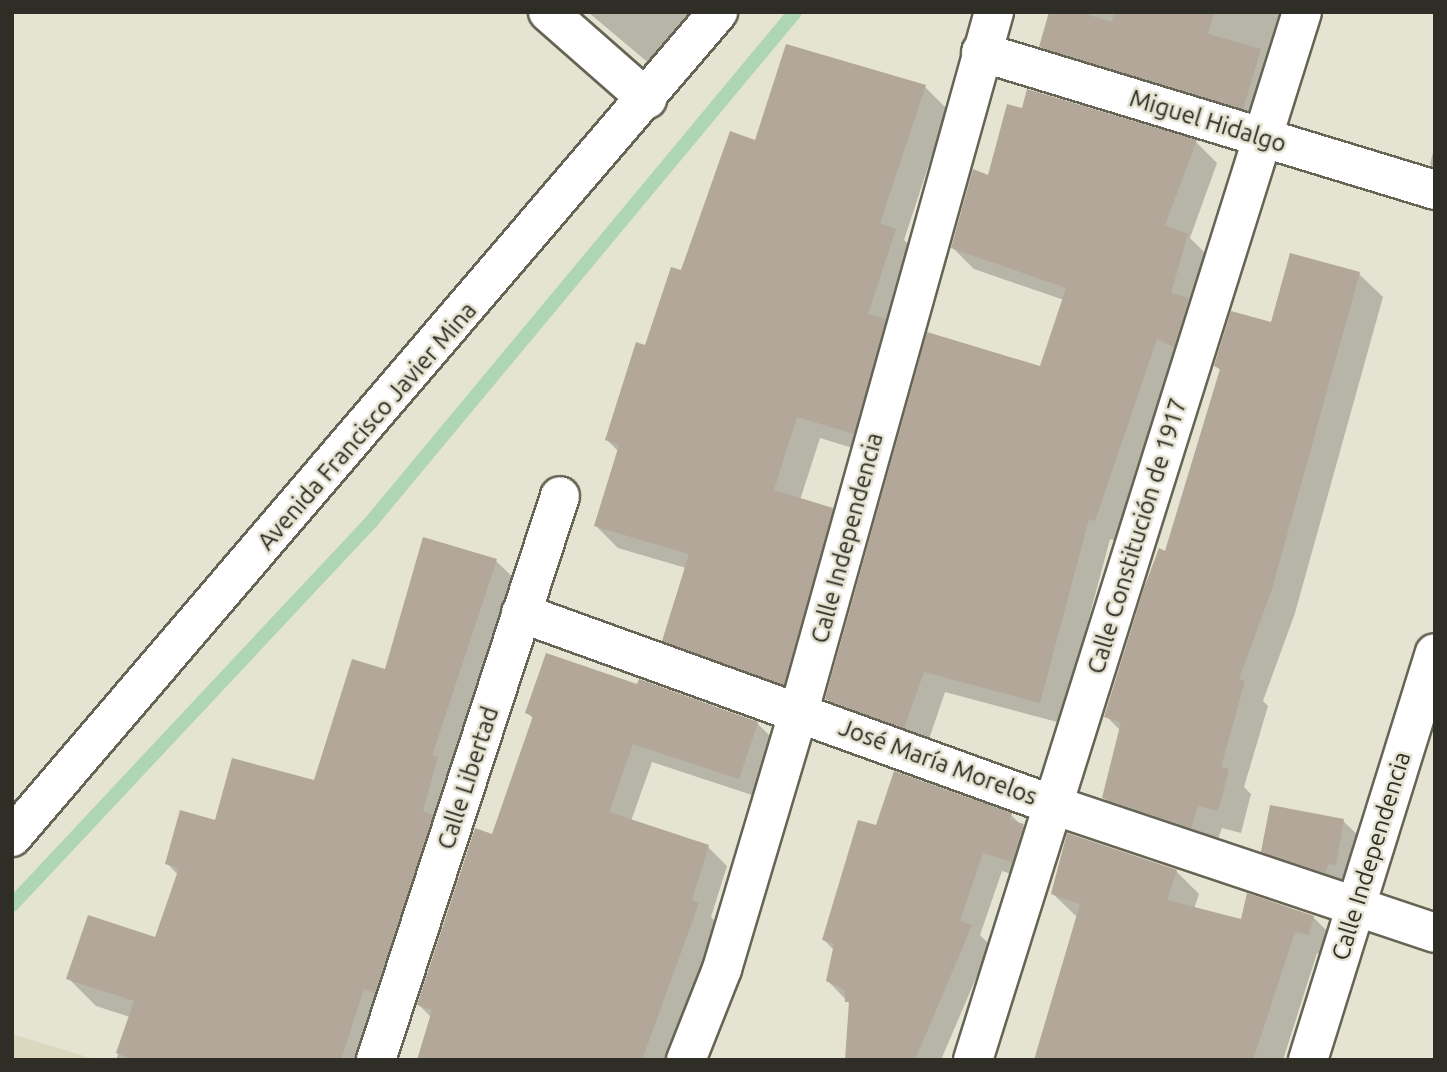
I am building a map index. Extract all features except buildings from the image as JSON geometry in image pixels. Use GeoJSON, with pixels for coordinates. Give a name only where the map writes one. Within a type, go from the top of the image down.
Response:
{"type":"FeatureCollection","features":[{"type":"Feature","properties":{"kind":"street"},"geometry":{"type":"LineString","coordinates":[[548,12],[647,99]]}},
{"type":"Feature","properties":{"kind":"street","name":"Avenida Francisco Javier Mina"},"geometry":{"type":"LineString","coordinates":[[12,836],[647,99],[718,12]]}},
{"type":"Feature","properties":{"kind":"street","name":"Calle Independencia"},"geometry":{"type":"LineString","coordinates":[[686,1060],[722,969],[799,711],[994,12]]}},
{"type":"Feature","properties":{"kind":"street","name":"Calle Constitución de 1917"},"geometry":{"type":"LineString","coordinates":[[973,1060],[1302,12]]}},
{"type":"Feature","properties":{"kind":"street","name":"Miguel Hidalgo"},"geometry":{"type":"LineString","coordinates":[[981,52],[1435,191]]}},
{"type":"Feature","properties":{"kind":"street","name":"Calle Libertad"},"geometry":{"type":"LineString","coordinates":[[376,1060],[560,496]]}},
{"type":"Feature","properties":{"kind":"street","name":"José María Morelos"},"geometry":{"type":"LineString","coordinates":[[522,613],[1053,805],[1435,933]]}},
{"type":"Feature","properties":{"kind":"street","name":"Calle Independencia"},"geometry":{"type":"LineString","coordinates":[[1308,1060],[1435,653]]}},
{"type":"Feature","properties":{"kind":"shaded area"},"geometry":{"type":"Polygon","coordinates":[[[12,1034],[97,1060],[12,1060],[12,1034]]]}},
{"type":"Feature","properties":{"kind":"waterway"},"geometry":{"type":"LineString","coordinates":[[12,905],[371,522],[795,12]]}}]}
